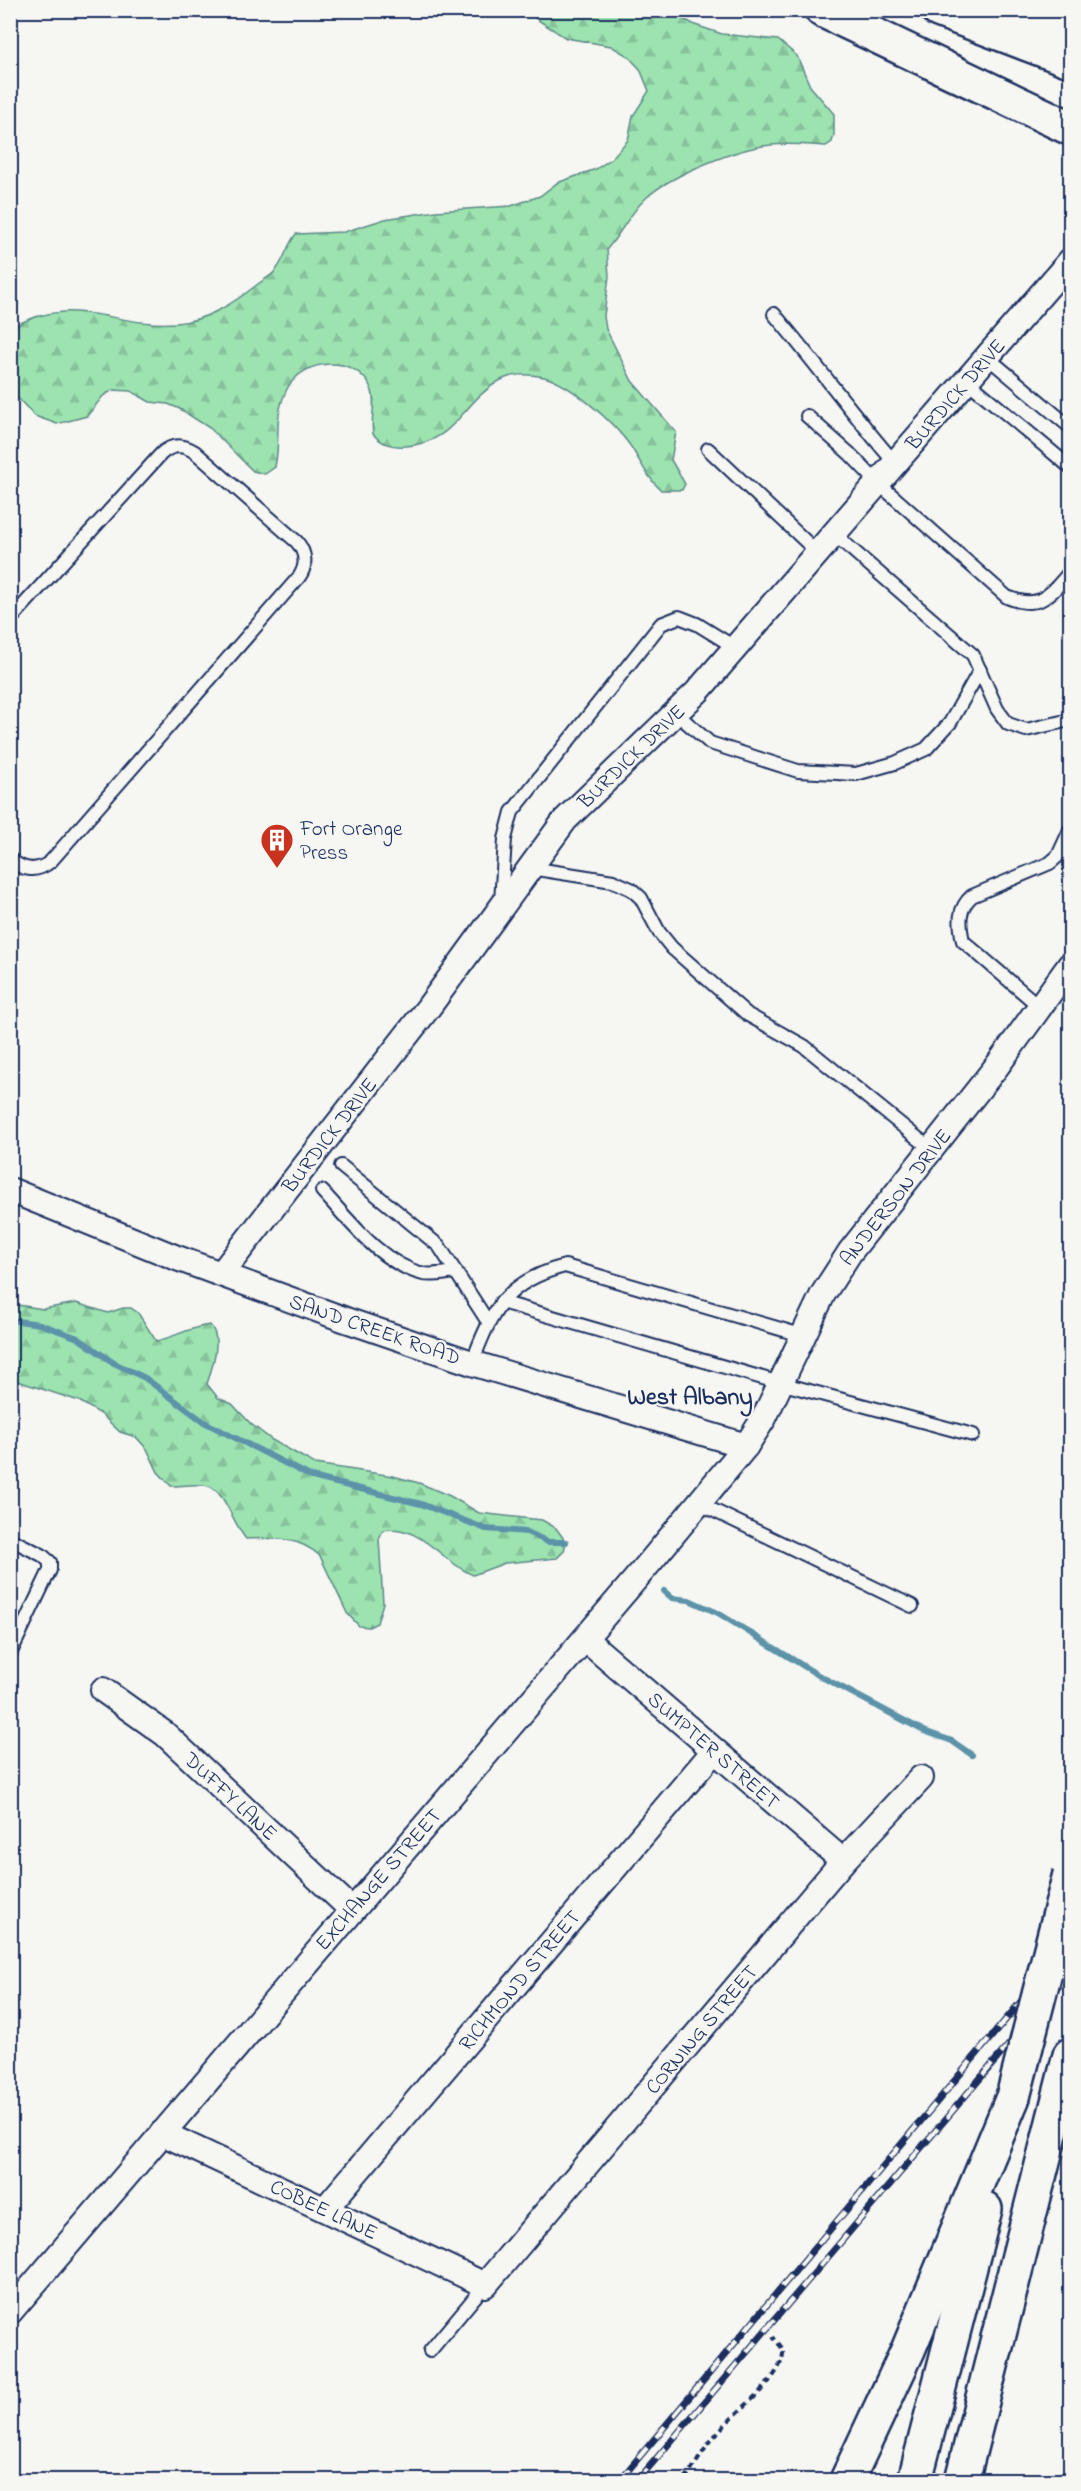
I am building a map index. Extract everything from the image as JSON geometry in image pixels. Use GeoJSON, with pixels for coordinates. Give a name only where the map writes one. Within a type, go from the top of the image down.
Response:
{"type":"FeatureCollection","features":[{"type":"Feature","properties":{"kind":"highway"},"geometry":{"type":"LineString","coordinates":[[822,10],[1071,128]]}},
{"type":"Feature","properties":{"kind":"highway"},"geometry":{"type":"LineString","coordinates":[[938,10],[1071,60]]}},
{"type":"Feature","properties":{"kind":"highway"},"geometry":{"type":"LineString","coordinates":[[1016,10],[1071,31]]}},
{"type":"Feature","properties":{"kind":"highway"},"geometry":{"type":"LineString","coordinates":[[915,2481],[1071,1874]]}},
{"type":"Feature","properties":{"kind":"highway"},"geometry":{"type":"LineString","coordinates":[[962,2481],[1071,2055]]}},
{"type":"Feature","properties":{"kind":"highway"},"geometry":{"type":"LineString","coordinates":[[847,2481],[908,2350],[1014,2097]]}},
{"type":"Feature","properties":{"kind":"highway"},"geometry":{"type":"LineString","coordinates":[[981,2481],[1040,2175]]}},
{"type":"Feature","properties":{"kind":"street","name":"BURDICK DRIVE"},"geometry":{"type":"LineString","coordinates":[[221,1274],[428,1008],[581,802],[677,714],[1071,261]]}},
{"type":"Feature","properties":{"kind":"street","name":"ANDERSON DRIVE"},"geometry":{"type":"LineString","coordinates":[[746,1446],[764,1418],[801,1335],[823,1294],[850,1252],[1071,965]]}},
{"type":"Feature","properties":{"kind":"street","name":"SAND CREEK ROAD"},"geometry":{"type":"LineString","coordinates":[[10,1190],[221,1274],[472,1363],[746,1446]]}},
{"type":"Feature","properties":{"kind":"street","name":"EXCHANGE STREET"},"geometry":{"type":"LineString","coordinates":[[10,2312],[351,1910],[585,1639],[746,1446]]}},
{"type":"Feature","properties":{"kind":"street","name":"SUMPTER STREET"},"geometry":{"type":"LineString","coordinates":[[585,1639],[843,1861]]}},
{"type":"Feature","properties":{"kind":"street","name":"DUFFY LANE"},"geometry":{"type":"LineString","coordinates":[[103,1690],[165,1734],[351,1910]]}},
{"type":"Feature","properties":{"kind":"street","name":"RICHMOND STREET"},"geometry":{"type":"LineString","coordinates":[[324,2209],[714,1751]]}},
{"type":"Feature","properties":{"kind":"street","name":"CORNING STREET"},"geometry":{"type":"LineString","coordinates":[[485,2285],[843,1861],[921,1778]]}},
{"type":"Feature","properties":{"kind":"street","name":"COBEE LANE"},"geometry":{"type":"LineString","coordinates":[[162,2133],[485,2285]]}},
{"type":"Feature","properties":{"kind":"lane"},"geometry":{"type":"LineString","coordinates":[[774,314],[827,376],[845,406],[895,463]]}},
{"type":"Feature","properties":{"kind":"lane"},"geometry":{"type":"LineString","coordinates":[[987,357],[1071,427]]}},
{"type":"Feature","properties":{"kind":"lane"},"geometry":{"type":"LineString","coordinates":[[967,381],[1071,467]]}},
{"type":"Feature","properties":{"kind":"lane"},"geometry":{"type":"LineString","coordinates":[[807,416],[850,453],[878,483],[1008,597],[1024,604],[1041,601],[1071,572]]}},
{"type":"Feature","properties":{"kind":"lane"},"geometry":{"type":"LineString","coordinates":[[10,620],[161,454],[176,446],[195,452],[297,542],[304,553],[305,562],[302,574],[51,861],[39,869],[30,870],[18,865],[10,858]]}},
{"type":"Feature","properties":{"kind":"lane"},"geometry":{"type":"LineString","coordinates":[[708,449],[818,553]]}},
{"type":"Feature","properties":{"kind":"lane"},"geometry":{"type":"LineString","coordinates":[[834,534],[973,655],[997,709],[1008,724],[1026,730],[1071,720]]}},
{"type":"Feature","properties":{"kind":"lane"},"geometry":{"type":"LineString","coordinates":[[500,909],[505,839],[512,812],[661,624],[679,617],[697,624],[736,648]]}},
{"type":"Feature","properties":{"kind":"lane"},"geometry":{"type":"LineString","coordinates":[[677,714],[710,743],[798,771],[856,774],[895,763],[926,749],[950,723],[980,670]]}},
{"type":"Feature","properties":{"kind":"lane"},"geometry":{"type":"LineString","coordinates":[[1040,1007],[963,941],[961,913],[963,904],[972,896],[1050,863],[1058,856],[1071,830]]}},
{"type":"Feature","properties":{"kind":"lane"},"geometry":{"type":"LineString","coordinates":[[530,868],[613,881],[631,889],[641,898],[659,932],[672,948],[748,1015],[804,1046],[931,1149]]}},
{"type":"Feature","properties":{"kind":"lane"},"geometry":{"type":"LineString","coordinates":[[341,1166],[439,1246],[488,1322]]}},
{"type":"Feature","properties":{"kind":"lane"},"geometry":{"type":"LineString","coordinates":[[322,1191],[372,1245],[399,1264],[425,1275],[456,1272]]}},
{"type":"Feature","properties":{"kind":"lane"},"geometry":{"type":"LineString","coordinates":[[472,1363],[488,1322],[501,1302],[529,1280],[565,1266],[801,1335]]}},
{"type":"Feature","properties":{"kind":"lane"},"geometry":{"type":"LineString","coordinates":[[501,1302],[780,1383],[973,1435]]}},
{"type":"Feature","properties":{"kind":"lane"},"geometry":{"type":"LineString","coordinates":[[698,1503],[912,1606]]}},
{"type":"Feature","properties":{"kind":"lane"},"geometry":{"type":"LineString","coordinates":[[10,1539],[42,1555],[50,1562],[50,1570],[10,1654]]}},
{"type":"Feature","properties":{"kind":"lane"},"geometry":{"type":"LineString","coordinates":[[430,2351],[485,2285]]}},
{"type":"Feature","properties":{"kind":"path"},"geometry":{"type":"LineString","coordinates":[[685,2481],[718,2432],[773,2378],[781,2366],[783,2349],[773,2337]]}},
{"type":"Feature","properties":{"kind":"green space"},"geometry":{"type":"Polygon","coordinates":[[[524,11],[669,11],[695,25],[722,34],[778,40],[797,56],[810,86],[834,114],[834,135],[832,142],[826,146],[785,144],[757,147],[723,157],[671,180],[640,204],[607,249],[609,276],[604,316],[606,329],[632,381],[676,432],[671,460],[685,484],[682,490],[661,490],[613,425],[579,395],[555,381],[538,376],[515,375],[504,378],[486,390],[457,421],[435,438],[422,444],[400,446],[383,442],[373,434],[373,393],[364,377],[354,369],[342,365],[316,366],[304,371],[286,391],[278,420],[275,467],[265,474],[253,471],[211,429],[180,409],[168,404],[150,402],[131,391],[113,390],[103,396],[87,416],[57,424],[35,416],[11,391],[11,328],[33,318],[54,313],[74,312],[154,323],[176,323],[199,319],[230,304],[272,274],[279,266],[296,234],[344,232],[385,219],[436,211],[511,206],[540,196],[557,183],[596,169],[611,159],[628,140],[633,116],[649,91],[640,69],[628,56],[611,46],[566,38],[524,11]]]}},
{"type":"Feature","properties":{"kind":"green space"},"geometry":{"type":"Polygon","coordinates":[[[76,1303],[108,1313],[131,1308],[138,1313],[156,1341],[210,1325],[214,1331],[216,1345],[214,1362],[207,1384],[218,1398],[232,1404],[251,1424],[272,1440],[315,1464],[393,1476],[419,1483],[450,1496],[479,1513],[542,1520],[556,1528],[566,1542],[564,1551],[557,1558],[505,1563],[473,1575],[451,1562],[431,1545],[408,1532],[396,1529],[383,1530],[379,1539],[383,1603],[377,1623],[369,1627],[359,1626],[347,1613],[320,1556],[312,1549],[285,1540],[246,1539],[215,1489],[200,1485],[171,1486],[158,1472],[147,1449],[136,1437],[120,1432],[101,1414],[79,1401],[11,1379],[11,1304],[43,1309],[76,1303]]]}},
{"type":"Feature","properties":{"kind":"waterway"},"geometry":{"type":"LineString","coordinates":[[10,1320],[40,1324],[78,1338],[114,1363],[145,1378],[204,1422],[312,1477],[421,1504],[486,1529],[527,1532],[548,1542],[566,1542]]}},
{"type":"Feature","properties":{"kind":"waterway"},"geometry":{"type":"LineString","coordinates":[[664,1591],[672,1598],[689,1600],[718,1613],[818,1675],[924,1731],[952,1741],[972,1755]]}},
{"type":"Feature","properties":{"kind":"railway"},"geometry":{"type":"LineString","coordinates":[[620,2480],[1070,1943]]}},
{"type":"Feature","properties":{"kind":"railway"},"geometry":{"type":"LineString","coordinates":[[638,2480],[1070,1973]]}},
{"type":"Feature","properties":{"kind":"place","name":"Fort Orange Press"},"geometry":{"type":"Point","coordinates":[277,869]}},
{"type":"Feature","properties":{"kind":"district","name":"West Albany"},"geometry":{"type":"Point","coordinates":[690,1396]}}]}
